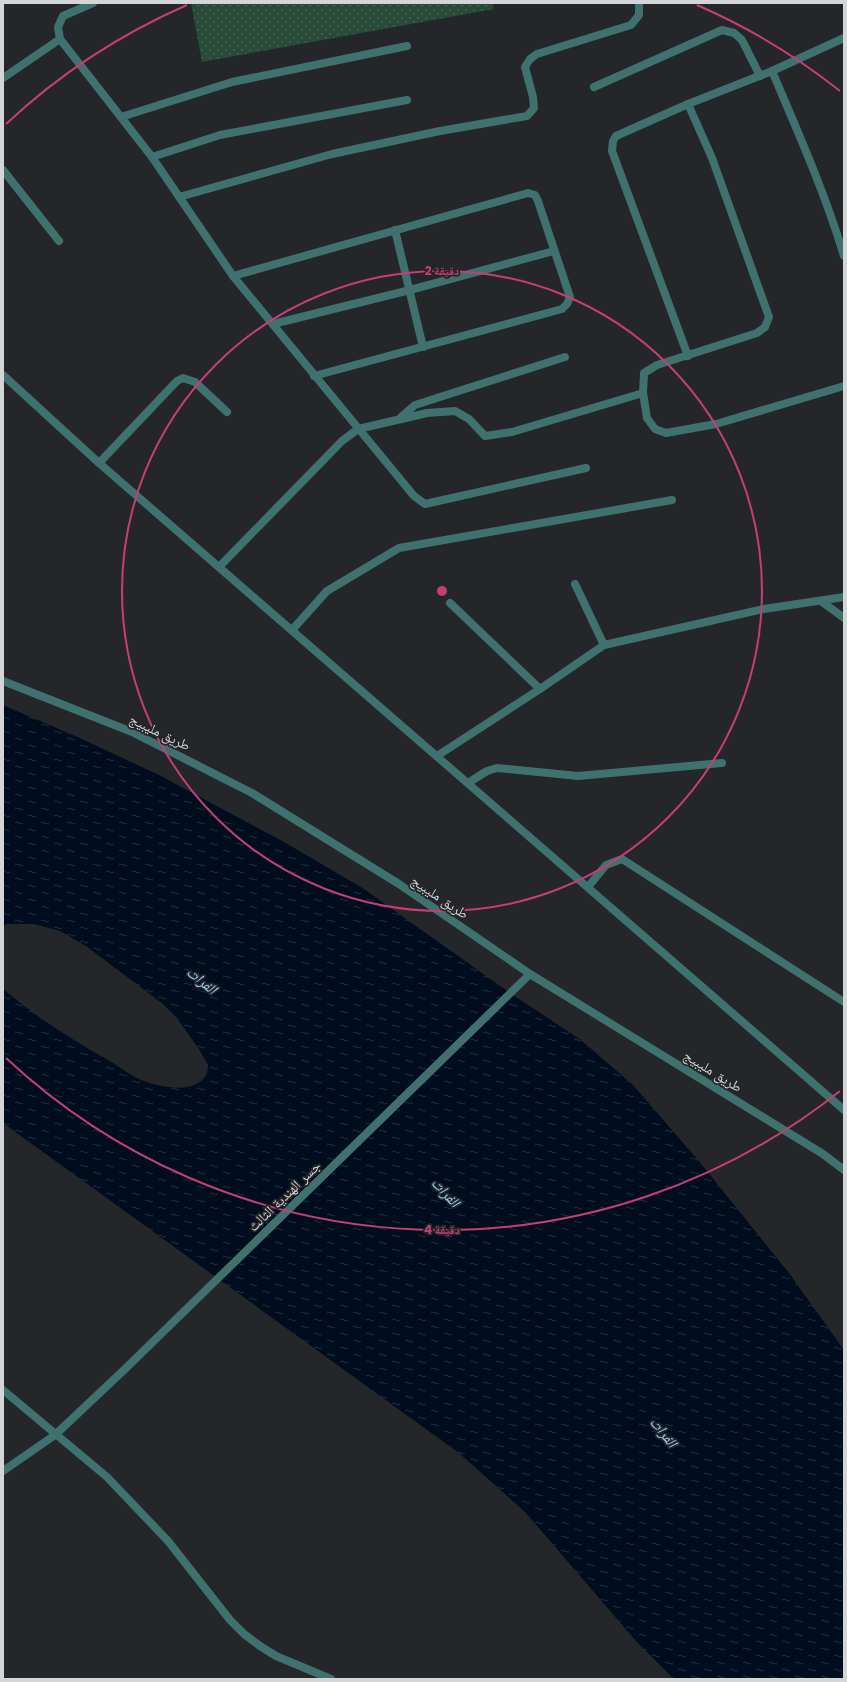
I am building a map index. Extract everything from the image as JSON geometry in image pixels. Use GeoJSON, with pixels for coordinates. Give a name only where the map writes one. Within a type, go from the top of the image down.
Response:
{"type":"FeatureCollection","features":[{"type":"Feature","properties":{"kind":"street"},"geometry":{"type":"LineString","coordinates":[[93,3],[63,16],[58,27],[60,39],[152,157],[233,276],[414,496],[425,504],[586,468]]}},
{"type":"Feature","properties":{"kind":"street"},"geometry":{"type":"LineString","coordinates":[[179,197],[332,154],[440,131],[528,116],[534,108],[533,97],[525,67],[530,59],[537,54],[631,25],[639,15],[639,3]]}},
{"type":"Feature","properties":{"kind":"street"},"geometry":{"type":"LineString","coordinates":[[594,87],[722,30],[734,33],[742,40],[760,76]]}},
{"type":"Feature","properties":{"kind":"street"},"geometry":{"type":"LineString","coordinates":[[688,356],[612,151],[613,142],[616,136],[688,104],[772,71],[844,38]]}},
{"type":"Feature","properties":{"kind":"street"},"geometry":{"type":"LineString","coordinates":[[3,78],[60,39]]}},
{"type":"Feature","properties":{"kind":"street"},"geometry":{"type":"LineString","coordinates":[[121,117],[232,82],[406,46]]}},
{"type":"Feature","properties":{"kind":"street"},"geometry":{"type":"LineString","coordinates":[[772,71],[811,161],[844,256]]}},
{"type":"Feature","properties":{"kind":"street"},"geometry":{"type":"LineString","coordinates":[[152,157],[220,135],[407,100]]}},
{"type":"Feature","properties":{"kind":"street"},"geometry":{"type":"LineString","coordinates":[[688,104],[712,158],[769,317],[765,327],[757,333],[657,365],[644,374],[643,393],[647,418],[655,429],[666,433],[716,424],[844,386]]}},
{"type":"Feature","properties":{"kind":"street"},"geometry":{"type":"LineString","coordinates":[[3,170],[59,241]]}},
{"type":"Feature","properties":{"kind":"street"},"geometry":{"type":"LineString","coordinates":[[233,276],[528,193],[535,195],[570,297],[562,310],[314,376]]}},
{"type":"Feature","properties":{"kind":"street"},"geometry":{"type":"LineString","coordinates":[[395,230],[423,346]]}},
{"type":"Feature","properties":{"kind":"street"},"geometry":{"type":"LineString","coordinates":[[273,324],[410,290],[554,250]]}},
{"type":"Feature","properties":{"kind":"street"},"geometry":{"type":"LineString","coordinates":[[398,419],[415,405],[565,357]]}},
{"type":"Feature","properties":{"kind":"street"},"geometry":{"type":"LineString","coordinates":[[3,375],[99,463],[844,1110]]}},
{"type":"Feature","properties":{"kind":"street"},"geometry":{"type":"LineString","coordinates":[[99,463],[177,381],[183,378],[195,382],[227,412]]}},
{"type":"Feature","properties":{"kind":"street"},"geometry":{"type":"LineString","coordinates":[[219,566],[342,441],[358,429],[427,413],[455,411],[469,419],[485,436],[512,432],[643,393]]}},
{"type":"Feature","properties":{"kind":"street"},"geometry":{"type":"LineString","coordinates":[[292,630],[327,591],[398,548],[672,500]]}},
{"type":"Feature","properties":{"kind":"street"},"geometry":{"type":"LineString","coordinates":[[574,584],[604,645]]}},
{"type":"Feature","properties":{"kind":"street"},"geometry":{"type":"LineString","coordinates":[[438,756],[604,645],[764,609],[844,597]]}},
{"type":"Feature","properties":{"kind":"street"},"geometry":{"type":"LineString","coordinates":[[821,601],[844,618]]}},
{"type":"Feature","properties":{"kind":"street"},"geometry":{"type":"LineString","coordinates":[[450,603],[540,689]]}},
{"type":"Feature","properties":{"kind":"street","name":"طريق مليبيج"},"geometry":{"type":"LineString","coordinates":[[3,681],[132,732],[252,793],[399,884],[530,974],[823,1154],[844,1170]]}},
{"type":"Feature","properties":{"kind":"street"},"geometry":{"type":"LineString","coordinates":[[468,783],[486,771],[497,768],[578,776],[722,763]]}},
{"type":"Feature","properties":{"kind":"street"},"geometry":{"type":"LineString","coordinates":[[588,887],[606,865],[622,859],[844,1002]]}},
{"type":"Feature","properties":{"kind":"street","name":"جسر الهندية الثالث"},"geometry":{"type":"LineString","coordinates":[[3,1471],[55,1435],[125,1370],[530,974]]}},
{"type":"Feature","properties":{"kind":"street"},"geometry":{"type":"LineString","coordinates":[[3,1390],[107,1477],[168,1541],[230,1620],[244,1634],[276,1656],[331,1679]]}},
{"type":"Feature","properties":{"kind":"green space"},"geometry":{"type":"Polygon","coordinates":[[[191,3],[492,3],[494,9],[202,62],[191,3]]]}},
{"type":"Feature","properties":{"kind":"water","name":"الفرات"},"geometry":{"type":"Polygon","coordinates":[[[3,705],[82,739],[157,774],[284,842],[364,889],[510,993],[581,1040],[633,1085],[698,1160],[789,1273],[844,1350],[844,1679],[674,1679],[636,1641],[525,1512],[459,1453],[3,1123],[3,989],[55,1028],[131,1075],[144,1081],[176,1088],[192,1086],[205,1077],[208,1065],[199,1049],[176,1017],[163,1004],[86,946],[60,931],[34,924],[7,924],[3,926],[3,705]]]}}]}
